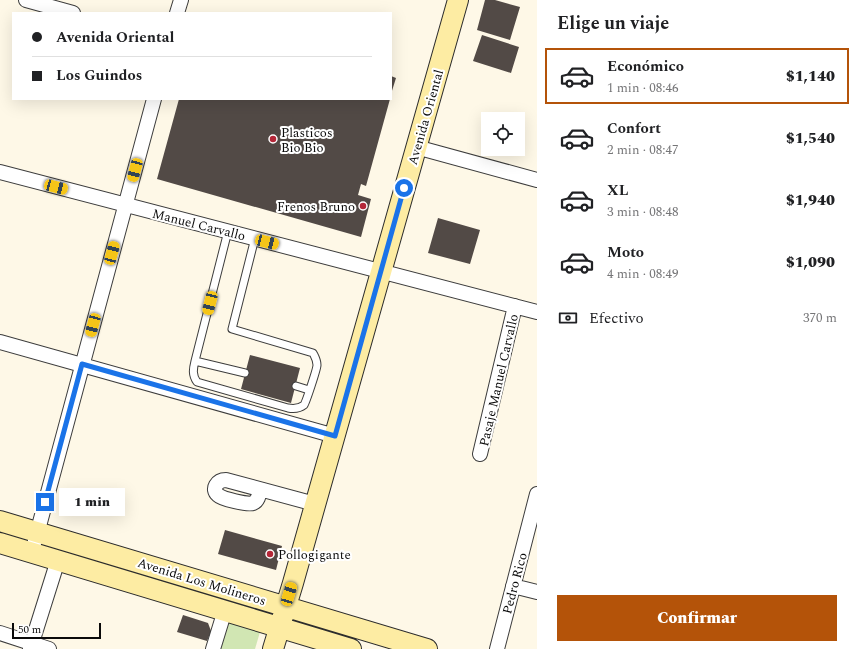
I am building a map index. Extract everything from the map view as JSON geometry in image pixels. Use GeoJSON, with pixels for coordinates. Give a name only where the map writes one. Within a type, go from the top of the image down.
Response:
{"type":"FeatureCollection","features":[{"type":"Feature","properties":{"kind":"street"},"geometry":{"type":"LineString","coordinates":[[26,0],[69,12]]}},
{"type":"Feature","properties":{"kind":"street"},"geometry":{"type":"LineString","coordinates":[[177,12],[180,0]]}},
{"type":"Feature","properties":{"kind":"street","name":"Avenida Oriental"},"geometry":{"type":"LineString","coordinates":[[273,649],[335,436],[458,0]]}},
{"type":"Feature","properties":{"kind":"street"},"geometry":{"type":"LineString","coordinates":[[32,552],[154,100]]}},
{"type":"Feature","properties":{"kind":"street"},"geometry":{"type":"LineString","coordinates":[[416,147],[537,180]]}},
{"type":"Feature","properties":{"kind":"street","name":"Manuel Carvallo"},"geometry":{"type":"LineString","coordinates":[[0,172],[537,312]]}},
{"type":"Feature","properties":{"kind":"street","name":"Pasaje Manuel Carvallo"},"geometry":{"type":"LineString","coordinates":[[480,454],[515,306]]}},
{"type":"Feature","properties":{"kind":"street"},"geometry":{"type":"LineString","coordinates":[[0,342],[335,436]]}},
{"type":"Feature","properties":{"kind":"street"},"geometry":{"type":"LineString","coordinates":[[260,490],[315,504]]}},
{"type":"Feature","properties":{"kind":"street","name":"Pedro Rico"},"geometry":{"type":"LineString","coordinates":[[497,649],[513,586],[535,514],[537,494]]}},
{"type":"Feature","properties":{"kind":"street","name":"Avenida Los Molineros"},"geometry":{"type":"LineString","coordinates":[[0,521],[427,649]]}},
{"type":"Feature","properties":{"kind":"street","name":"Avenida Los Molineros"},"geometry":{"type":"LineString","coordinates":[[0,543],[351,649]]}},
{"type":"Feature","properties":{"kind":"street"},"geometry":{"type":"LineString","coordinates":[[31,646],[58,560]]}},
{"type":"Feature","properties":{"kind":"street"},"geometry":{"type":"LineString","coordinates":[[513,586],[537,592]]}},
{"type":"Feature","properties":{"kind":"street"},"geometry":{"type":"LineString","coordinates":[[213,649],[225,610]]}},
{"type":"Feature","properties":{"kind":"street"},"geometry":{"type":"LineString","coordinates":[[0,633],[31,646],[49,649]]}},
{"type":"Feature","properties":{"kind":"lane"},"geometry":{"type":"LineString","coordinates":[[228,231],[195,360],[193,376],[197,382],[294,409],[305,403],[317,366],[313,353],[232,329],[255,238]]}},
{"type":"Feature","properties":{"kind":"lane"},"geometry":{"type":"LineString","coordinates":[[195,360],[245,373]]}},
{"type":"Feature","properties":{"kind":"lane"},"geometry":{"type":"LineString","coordinates":[[296,386],[309,390]]}},
{"type":"Feature","properties":{"kind":"green space"},"geometry":{"type":"Polygon","coordinates":[[[227,621],[260,632],[255,649],[219,649],[227,621]]]}},
{"type":"Feature","properties":{"kind":"building"},"geometry":{"type":"Polygon","coordinates":[[[485,0],[495,0],[520,7],[510,40],[477,30],[485,0]]]}},
{"type":"Feature","properties":{"kind":"building"},"geometry":{"type":"Polygon","coordinates":[[[482,35],[519,47],[511,73],[473,61],[482,35]]]}},
{"type":"Feature","properties":{"kind":"building"},"geometry":{"type":"Polygon","coordinates":[[[392,76],[396,78],[392,91],[392,76]]]}},
{"type":"Feature","properties":{"kind":"building","name":"Plasticos Bio Bio"},"geometry":{"type":"Polygon","coordinates":[[[179,100],[390,100],[366,186],[361,184],[358,195],[371,199],[361,237],[157,179],[179,100]]]}},
{"type":"Feature","properties":{"kind":"building"},"geometry":{"type":"Polygon","coordinates":[[[438,218],[480,230],[470,264],[428,253],[438,218]]]}},
{"type":"Feature","properties":{"kind":"building"},"geometry":{"type":"Polygon","coordinates":[[[250,355],[300,368],[291,403],[241,389],[250,355]]]}},
{"type":"Feature","properties":{"kind":"building"},"geometry":{"type":"Polygon","coordinates":[[[225,530],[282,546],[276,570],[218,554],[225,530]]]}},
{"type":"Feature","properties":{"kind":"building"},"geometry":{"type":"Polygon","coordinates":[[[183,615],[208,623],[211,631],[207,641],[177,632],[183,615]]]}},
{"type":"Feature","properties":{"kind":"place","name":"Plasticos Bio Bio"},"geometry":{"type":"Point","coordinates":[273,139]}},
{"type":"Feature","properties":{"kind":"place","name":"Frenos Bruno"},"geometry":{"type":"Point","coordinates":[363,206]}},
{"type":"Feature","properties":{"kind":"place","name":"Pollogigante"},"geometry":{"type":"Point","coordinates":[270,554]}},
{"type":"Feature","properties":{"kind":"route"},"geometry":{"type":"LineString","coordinates":[[45,502],[82,364],[335,436],[404,188]]}}]}
